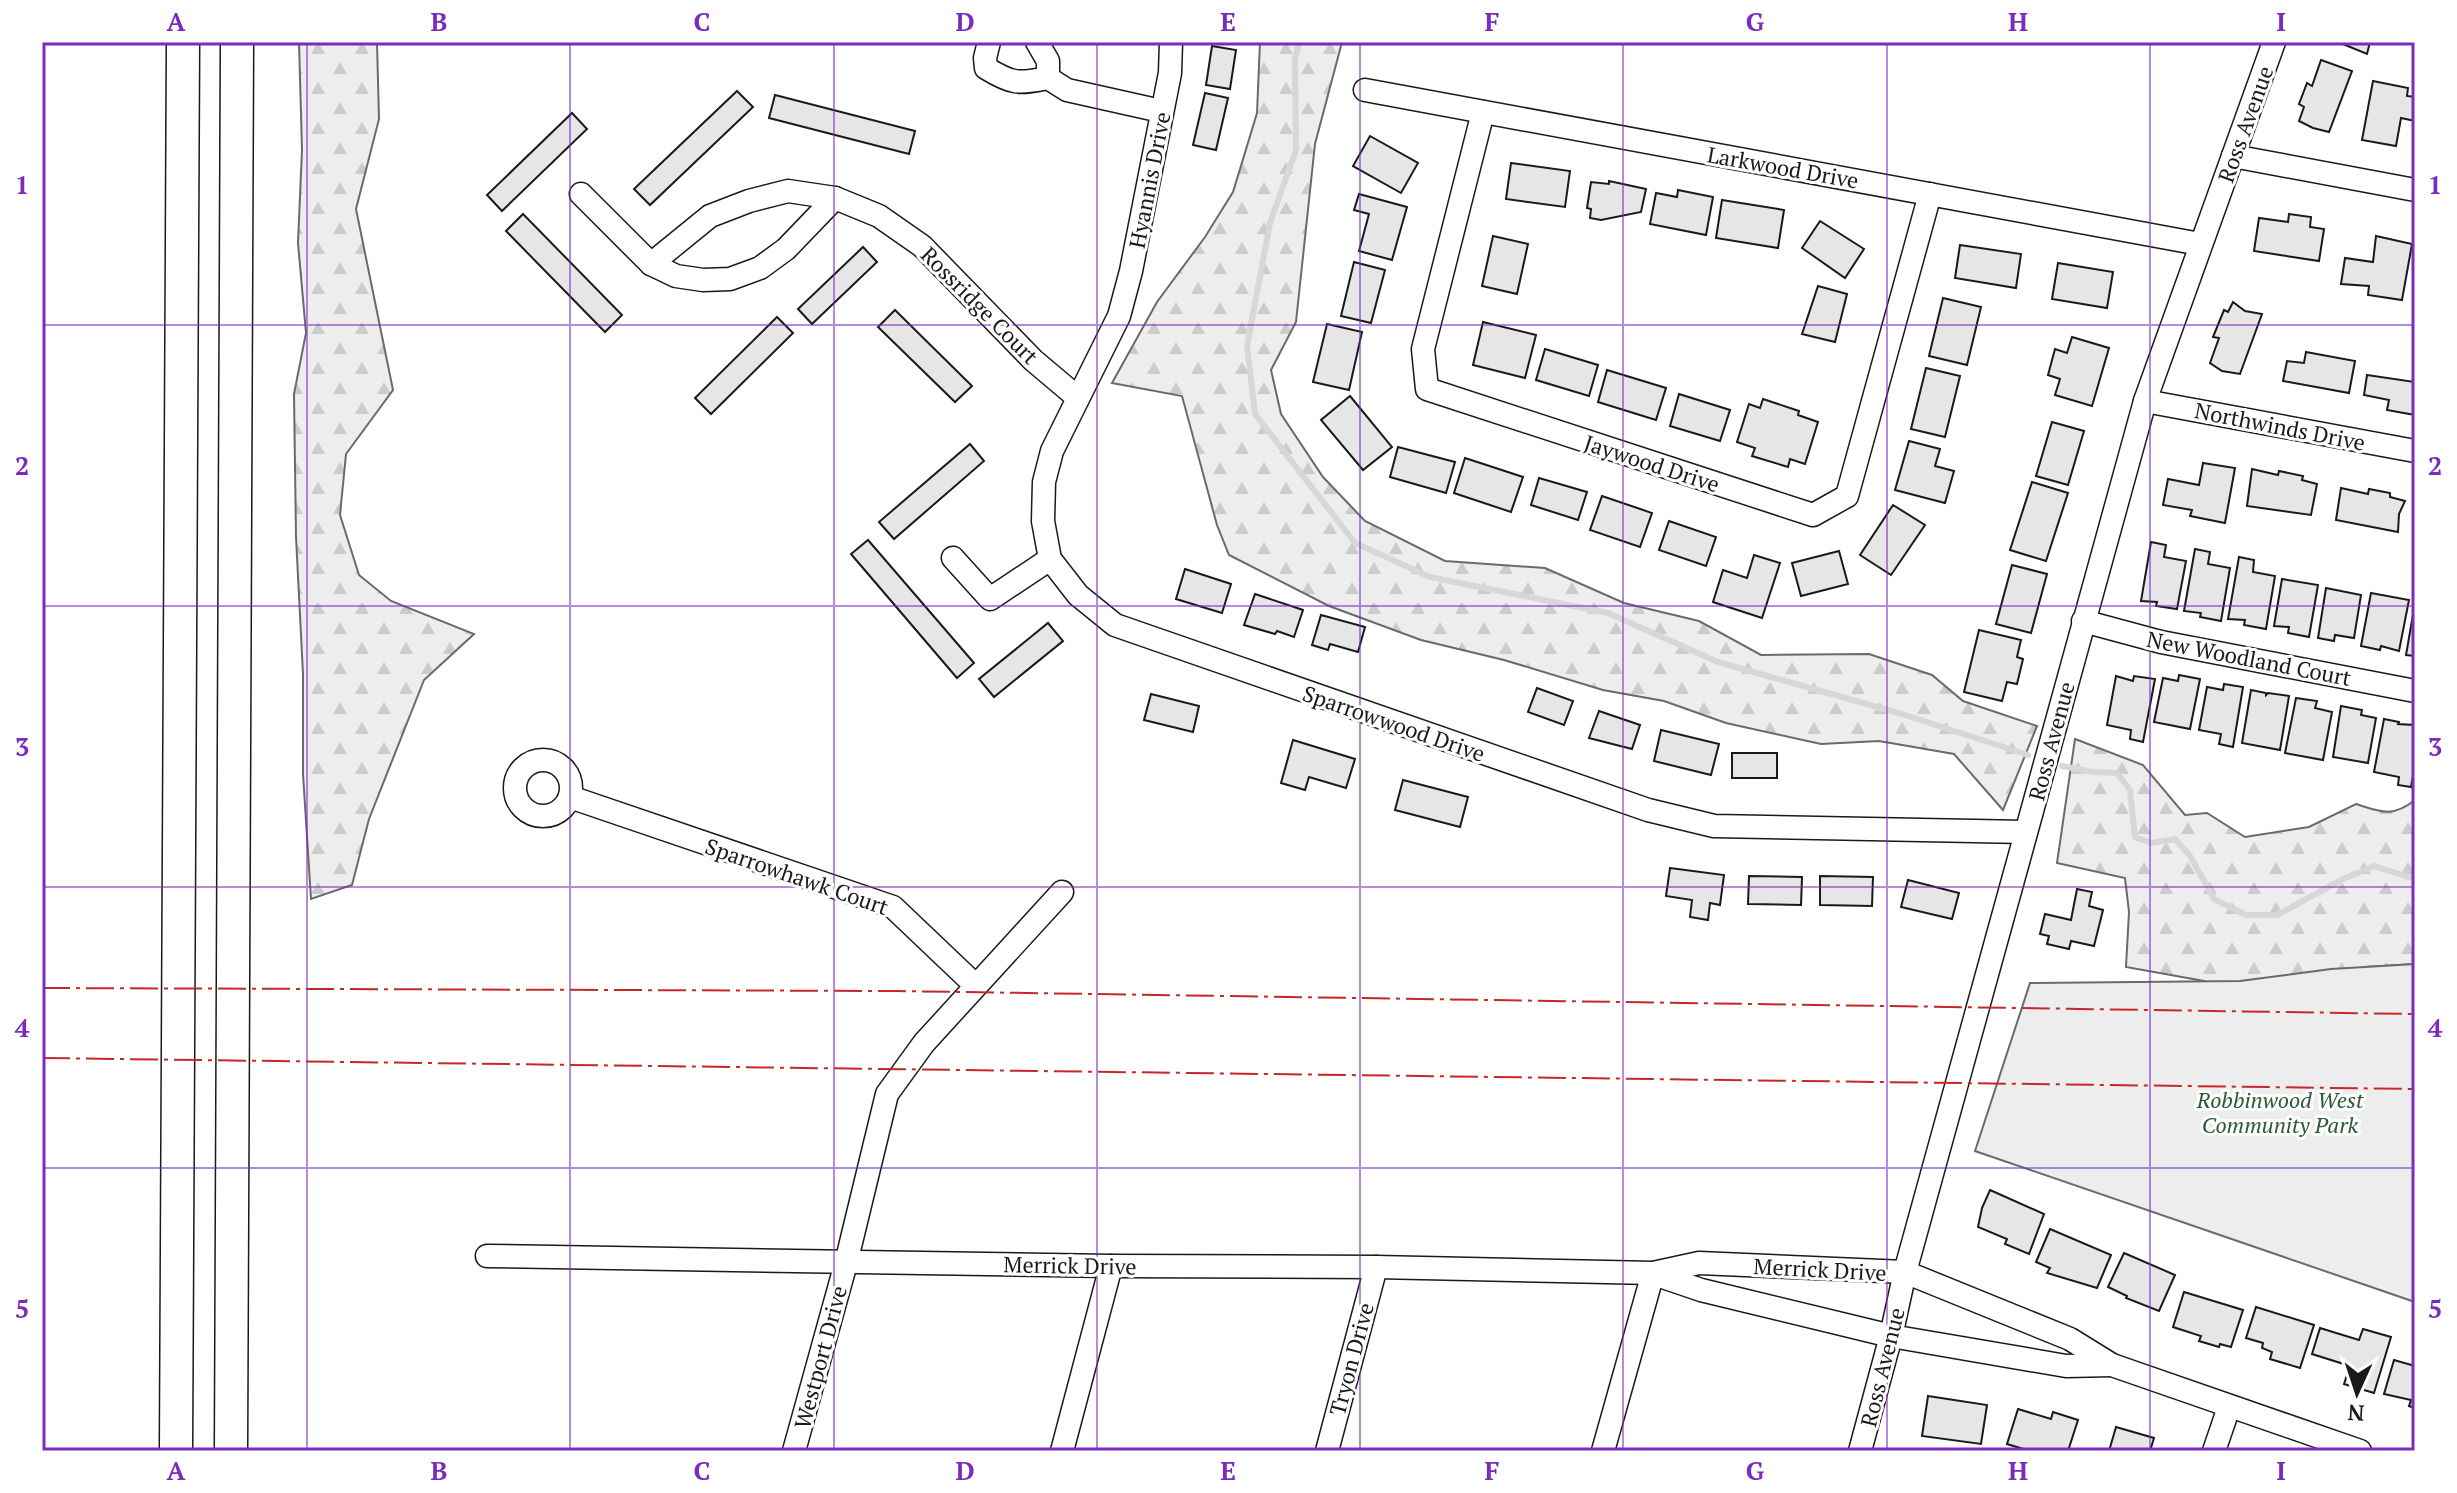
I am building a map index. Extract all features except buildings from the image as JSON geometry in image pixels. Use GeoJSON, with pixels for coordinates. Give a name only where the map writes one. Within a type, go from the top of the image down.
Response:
{"type":"FeatureCollection","features":[{"type":"Feature","properties":{"kind":"highway"},"geometry":{"type":"LineString","coordinates":[[176,1451],[183,42]]}},
{"type":"Feature","properties":{"kind":"highway"},"geometry":{"type":"LineString","coordinates":[[231,1451],[237,42]]}},
{"type":"Feature","properties":{"kind":"street"},"geometry":{"type":"LineString","coordinates":[[989,42],[986,68],[1009,82],[1048,78],[1067,90],[1161,111]]}},
{"type":"Feature","properties":{"kind":"street"},"geometry":{"type":"LineString","coordinates":[[1037,42],[1048,61],[1048,78]]}},
{"type":"Feature","properties":{"kind":"street","name":"Hyannis Drive"},"geometry":{"type":"LineString","coordinates":[[1119,316],[1131,271],[1170,73],[1171,42]]}},
{"type":"Feature","properties":{"kind":"street","name":"Ross Avenue"},"geometry":{"type":"LineString","coordinates":[[1860,1451],[1905,1272],[2145,401],[2274,42]]}},
{"type":"Feature","properties":{"kind":"street","name":"Larkwood Drive"},"geometry":{"type":"LineString","coordinates":[[1365,90],[2200,244]]}},
{"type":"Feature","properties":{"kind":"street","name":"Jaywood Drive"},"geometry":{"type":"LineString","coordinates":[[1483,112],[1423,349],[1427,389],[1813,515],[1847,496],[1930,194]]}},
{"type":"Feature","properties":{"kind":"street"},"geometry":{"type":"LineString","coordinates":[[2233,156],[2415,190]]}},
{"type":"Feature","properties":{"kind":"street","name":"Rossridge Court"},"geometry":{"type":"LineString","coordinates":[[651,264],[710,216],[749,201],[788,191],[835,198],[879,216],[922,246],[1033,360],[1078,398]]}},
{"type":"Feature","properties":{"kind":"street"},"geometry":{"type":"LineString","coordinates":[[581,194],[651,264],[676,276],[703,280],[730,279],[760,268],[786,249],[835,198]]}},
{"type":"Feature","properties":{"kind":"street","name":"Sparrowwood Drive"},"geometry":{"type":"LineString","coordinates":[[1119,316],[1052,451],[1044,482],[1043,521],[1050,559],[1078,595],[1115,625],[1648,810],[1714,826],[2026,832]]}},
{"type":"Feature","properties":{"kind":"street","name":"Northwinds Drive"},"geometry":{"type":"LineString","coordinates":[[2145,401],[2415,451]]}},
{"type":"Feature","properties":{"kind":"street"},"geometry":{"type":"LineString","coordinates":[[953,558],[990,599],[1050,559]]}},
{"type":"Feature","properties":{"kind":"street","name":"New Woodland Court"},"geometry":{"type":"LineString","coordinates":[[2083,621],[2159,642],[2415,691]]}},
{"type":"Feature","properties":{"kind":"street","name":"Sparrowhawk Court"},"geometry":{"type":"LineString","coordinates":[[570,797],[893,907],[975,985]]}},
{"type":"Feature","properties":{"kind":"street"},"geometry":{"type":"LineString","coordinates":[[846,1263],[887,1094],[924,1043],[1062,892]]}},
{"type":"Feature","properties":{"kind":"street","name":"Merrick Drive"},"geometry":{"type":"LineString","coordinates":[[487,1256],[1653,1273],[1699,1263],[1905,1272],[2070,1339],[2112,1365],[2360,1451]]}},
{"type":"Feature","properties":{"kind":"street","name":"Westport Drive"},"geometry":{"type":"LineString","coordinates":[[794,1451],[846,1263]]}},
{"type":"Feature","properties":{"kind":"street"},"geometry":{"type":"LineString","coordinates":[[1062,1451],[1111,1266]]}},
{"type":"Feature","properties":{"kind":"street","name":"Tryon Drive"},"geometry":{"type":"LineString","coordinates":[[1327,1451],[1376,1267]]}},
{"type":"Feature","properties":{"kind":"street"},"geometry":{"type":"LineString","coordinates":[[1603,1451],[1653,1273]]}},
{"type":"Feature","properties":{"kind":"street","name":"Merrick Drive"},"geometry":{"type":"LineString","coordinates":[[1653,1273],[1701,1290],[1891,1336],[2066,1366],[2112,1365]]}},
{"type":"Feature","properties":{"kind":"street"},"geometry":{"type":"LineString","coordinates":[[2214,1451],[2229,1407]]}},
{"type":"Feature","properties":{"kind":"green space"},"geometry":{"type":"Polygon","coordinates":[[[299,42],[377,42],[379,119],[356,209],[393,390],[346,454],[340,515],[359,575],[391,601],[474,634],[424,680],[369,819],[352,885],[311,899],[303,774],[303,674],[296,537],[294,394],[306,333],[298,243],[302,150],[299,42]]]}},
{"type":"Feature","properties":{"kind":"green space"},"geometry":{"type":"Polygon","coordinates":[[[1260,42],[1342,42],[1315,144],[1296,322],[1271,370],[1281,414],[1323,477],[1365,521],[1445,561],[1545,568],[1624,603],[1699,621],[1761,655],[1869,654],[1932,675],[1963,701],[2037,726],[2003,810],[1954,754],[1879,741],[1821,744],[1726,723],[1664,701],[1603,690],[1504,660],[1421,640],[1329,606],[1229,555],[1217,525],[1182,396],[1112,383],[1157,302],[1205,237],[1233,192],[1257,113],[1260,42]]]}},
{"type":"Feature","properties":{"kind":"green space"},"geometry":{"type":"Polygon","coordinates":[[[2075,739],[2143,765],[2185,815],[2207,813],[2245,837],[2309,827],[2356,804],[2386,812],[2400,809],[2415,800],[2415,964],[2365,967],[2270,1013],[2204,981],[2126,967],[2129,912],[2125,878],[2057,863],[2075,739]]]}},
{"type":"Feature","properties":{"kind":"shaded area","name":"Robbinwood West Community Park"},"geometry":{"type":"Polygon","coordinates":[[[2415,964],[2415,1302],[1975,1151],[2030,983],[2240,981],[2331,969],[2415,964]]]}},
{"type":"Feature","properties":{"kind":"waterway"},"geometry":{"type":"LineString","coordinates":[[1299,42],[1295,60],[1296,150],[1270,223],[1247,346],[1255,414],[1355,543],[1430,577],[1608,613],[1718,662],[1902,714],[2028,755]]}},
{"type":"Feature","properties":{"kind":"waterway"},"geometry":{"type":"LineString","coordinates":[[2062,766],[2117,773],[2130,790],[2135,837],[2151,843],[2175,839],[2190,856],[2214,899],[2246,915],[2277,915],[2374,866],[2415,879]]}},
{"type":"Feature","properties":{"kind":"power"},"geometry":{"type":"LineString","coordinates":[[42,988],[896,991],[2415,1014]]}},
{"type":"Feature","properties":{"kind":"power"},"geometry":{"type":"LineString","coordinates":[[42,1058],[2415,1089]]}}]}
